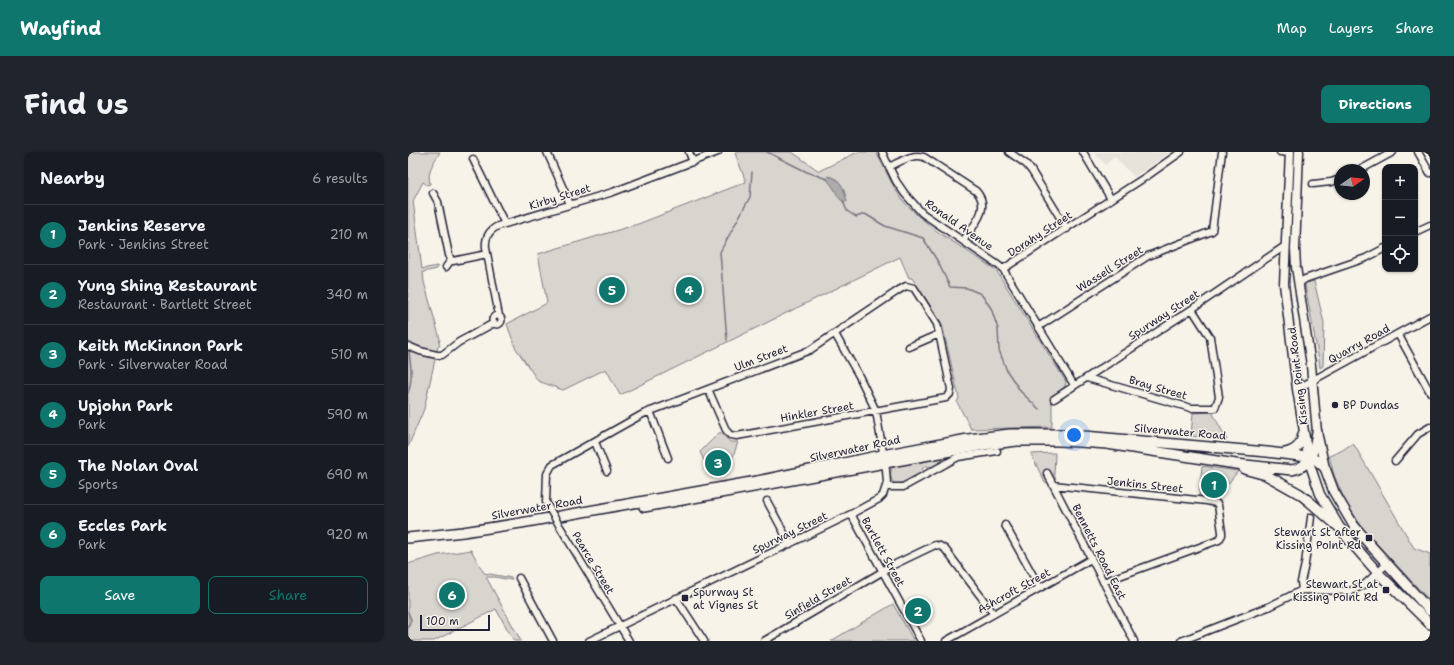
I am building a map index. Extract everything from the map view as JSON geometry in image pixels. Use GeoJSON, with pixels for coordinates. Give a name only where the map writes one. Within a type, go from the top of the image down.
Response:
{"type":"FeatureCollection","features":[{"type":"Feature","properties":{"kind":"highway"},"geometry":{"type":"LineString","coordinates":[[1309,459],[1314,451],[1317,432]]}},
{"type":"Feature","properties":{"kind":"highway","name":"Silverwater Road"},"geometry":{"type":"LineString","coordinates":[[885,459],[968,439],[1027,433],[1078,435],[1278,454],[1320,462],[1325,468]]}},
{"type":"Feature","properties":{"kind":"highway"},"geometry":{"type":"LineString","coordinates":[[1278,454],[1295,450],[1300,444],[1304,434]]}},
{"type":"Feature","properties":{"kind":"highway","name":"Silverwater Road"},"geometry":{"type":"LineString","coordinates":[[408,544],[885,459],[1017,441],[1059,441],[1107,444],[1287,470],[1297,469],[1309,459]]}},
{"type":"Feature","properties":{"kind":"highway","name":"Silverwater Road"},"geometry":{"type":"LineString","coordinates":[[1204,459],[1224,466],[1246,470],[1266,476],[1300,494],[1340,528]]}},
{"type":"Feature","properties":{"kind":"highway","name":"Kissing Point Road"},"geometry":{"type":"LineString","coordinates":[[1325,468],[1334,492],[1354,526],[1430,610]]}},
{"type":"Feature","properties":{"kind":"highway","name":"Kissing Point Road"},"geometry":{"type":"LineString","coordinates":[[1340,528],[1378,573],[1430,624]]}},
{"type":"Feature","properties":{"kind":"highway","name":"Silverwater Road"},"geometry":{"type":"LineString","coordinates":[[408,538],[438,538]]}},
{"type":"Feature","properties":{"kind":"main road","name":"Kissing Point Road"},"geometry":{"type":"LineString","coordinates":[[1290,152],[1284,269],[1286,303],[1297,389],[1309,459],[1324,502],[1340,528]]}},
{"type":"Feature","properties":{"kind":"main road","name":"Kissing Point Road"},"geometry":{"type":"LineString","coordinates":[[1299,152],[1295,249],[1298,289],[1313,381],[1317,432],[1325,468]]}},
{"type":"Feature","properties":{"kind":"street"},"geometry":{"type":"LineString","coordinates":[[547,152],[570,204]]}},
{"type":"Feature","properties":{"kind":"street"},"geometry":{"type":"LineString","coordinates":[[689,152],[693,162]]}},
{"type":"Feature","properties":{"kind":"street","name":"Kirby Street"},"geometry":{"type":"LineString","coordinates":[[408,346],[420,351],[442,355],[459,342],[494,323],[494,318],[499,316],[487,254],[486,240],[489,232],[494,228],[613,192],[718,152]]}},
{"type":"Feature","properties":{"kind":"street","name":"Ronald Avenue"},"geometry":{"type":"LineString","coordinates":[[882,152],[905,194],[922,213],[998,264],[1003,270]]}},
{"type":"Feature","properties":{"kind":"street"},"geometry":{"type":"LineString","coordinates":[[1009,152],[1026,164],[1031,170],[1067,229]]}},
{"type":"Feature","properties":{"kind":"street"},"geometry":{"type":"LineString","coordinates":[[1083,152],[1111,199]]}},
{"type":"Feature","properties":{"kind":"street","name":"Dorahy Street"},"geometry":{"type":"LineString","coordinates":[[1074,385],[1003,270],[1067,229],[1180,152]]}},
{"type":"Feature","properties":{"kind":"street","name":"Wassell Street"},"geometry":{"type":"LineString","coordinates":[[1038,327],[1148,256],[1212,231],[1222,152]]}},
{"type":"Feature","properties":{"kind":"street"},"geometry":{"type":"LineString","coordinates":[[1280,152],[1290,152]]}},
{"type":"Feature","properties":{"kind":"street"},"geometry":{"type":"LineString","coordinates":[[1370,165],[1394,152]]}},
{"type":"Feature","properties":{"kind":"street"},"geometry":{"type":"LineString","coordinates":[[1418,152],[1430,173]]}},
{"type":"Feature","properties":{"kind":"street"},"geometry":{"type":"LineString","coordinates":[[889,167],[910,157],[920,156],[980,196],[982,199],[983,208],[963,241]]}},
{"type":"Feature","properties":{"kind":"street"},"geometry":{"type":"LineString","coordinates":[[473,159],[505,224]]}},
{"type":"Feature","properties":{"kind":"street"},"geometry":{"type":"LineString","coordinates":[[1313,184],[1334,181]]}},
{"type":"Feature","properties":{"kind":"street"},"geometry":{"type":"LineString","coordinates":[[433,193],[438,202],[451,260]]}},
{"type":"Feature","properties":{"kind":"street"},"geometry":{"type":"LineString","coordinates":[[1418,230],[1430,224]]}},
{"type":"Feature","properties":{"kind":"street","name":"Spurway Street"},"geometry":{"type":"LineString","coordinates":[[1054,399],[1285,246]]}},
{"type":"Feature","properties":{"kind":"street"},"geometry":{"type":"LineString","coordinates":[[1298,289],[1301,282],[1312,276],[1366,258],[1382,250]]}},
{"type":"Feature","properties":{"kind":"street"},"geometry":{"type":"LineString","coordinates":[[451,260],[453,261],[487,254]]}},
{"type":"Feature","properties":{"kind":"street"},"geometry":{"type":"LineString","coordinates":[[446,266],[451,260]]}},
{"type":"Feature","properties":{"kind":"street","name":"Ulm Street"},"geometry":{"type":"LineString","coordinates":[[550,510],[546,502],[547,474],[552,465],[650,411],[810,350],[906,286],[914,288],[937,324],[951,389]]}},
{"type":"Feature","properties":{"kind":"street","name":"Bray Street"},"geometry":{"type":"LineString","coordinates":[[1087,378],[1191,408],[1215,408],[1219,397],[1210,337],[1192,309]]}},
{"type":"Feature","properties":{"kind":"street","name":"Quarry Road"},"geometry":{"type":"LineString","coordinates":[[1297,389],[1430,316]]}},
{"type":"Feature","properties":{"kind":"street"},"geometry":{"type":"LineString","coordinates":[[834,334],[859,376],[876,411],[885,459],[886,487],[903,487],[958,457],[997,451]]}},
{"type":"Feature","properties":{"kind":"street"},"geometry":{"type":"LineString","coordinates":[[910,347],[939,334]]}},
{"type":"Feature","properties":{"kind":"street"},"geometry":{"type":"LineString","coordinates":[[1398,334],[1430,392]]}},
{"type":"Feature","properties":{"kind":"street","name":"Hinkler Street"},"geometry":{"type":"LineString","coordinates":[[708,389],[726,430],[730,435],[737,436],[946,398],[950,394],[951,389]]}},
{"type":"Feature","properties":{"kind":"street"},"geometry":{"type":"LineString","coordinates":[[650,411],[668,458]]}},
{"type":"Feature","properties":{"kind":"street"},"geometry":{"type":"LineString","coordinates":[[1394,460],[1418,434],[1430,427]]}},
{"type":"Feature","properties":{"kind":"street"},"geometry":{"type":"LineString","coordinates":[[595,442],[607,471]]}},
{"type":"Feature","properties":{"kind":"street","name":"Bennetts Road East"},"geometry":{"type":"LineString","coordinates":[[1047,473],[1134,641]]}},
{"type":"Feature","properties":{"kind":"street","name":"Jenkins Street"},"geometry":{"type":"LineString","coordinates":[[1054,485],[1207,501],[1218,505],[1222,532],[1219,540],[1103,582]]}},
{"type":"Feature","properties":{"kind":"street","name":"Spurway Street"},"geometry":{"type":"LineString","coordinates":[[589,641],[878,500],[884,495],[886,487]]}},
{"type":"Feature","properties":{"kind":"street"},"geometry":{"type":"LineString","coordinates":[[767,501],[790,544]]}},
{"type":"Feature","properties":{"kind":"street","name":"Pearce Street"},"geometry":{"type":"LineString","coordinates":[[550,510],[628,641]]}},
{"type":"Feature","properties":{"kind":"street","name":"Bartlett Street"},"geometry":{"type":"LineString","coordinates":[[851,514],[921,641]]}},
{"type":"Feature","properties":{"kind":"street"},"geometry":{"type":"LineString","coordinates":[[1302,590],[1301,582],[1305,564],[1311,517]]}},
{"type":"Feature","properties":{"kind":"street"},"geometry":{"type":"LineString","coordinates":[[1005,525],[1040,588]]}},
{"type":"Feature","properties":{"kind":"street","name":"Sinfield Street"},"geometry":{"type":"LineString","coordinates":[[764,641],[882,571],[935,545],[945,549],[951,556],[994,614]]}},
{"type":"Feature","properties":{"kind":"street","name":"Ashcroft Street"},"geometry":{"type":"LineString","coordinates":[[946,641],[1091,559]]}},
{"type":"Feature","properties":{"kind":"street"},"geometry":{"type":"LineString","coordinates":[[1181,641],[1268,607],[1292,593],[1302,590],[1352,591],[1364,585],[1387,564]]}},
{"type":"Feature","properties":{"kind":"street"},"geometry":{"type":"LineString","coordinates":[[519,578],[554,641]]}},
{"type":"Feature","properties":{"kind":"street"},"geometry":{"type":"LineString","coordinates":[[676,598],[704,641]]}},
{"type":"Feature","properties":{"kind":"shaded area"},"geometry":{"type":"Polygon","coordinates":[[[408,152],[440,152],[430,171],[430,184],[427,185],[423,182],[413,201],[422,269],[437,266],[437,269],[423,272],[424,282],[440,339],[440,346],[438,346],[424,409],[408,447],[408,152]]]}},
{"type":"Feature","properties":{"kind":"shaded area"},"geometry":{"type":"Polygon","coordinates":[[[792,152],[819,171],[858,152],[876,152],[895,189],[903,201],[917,215],[938,232],[996,270],[1066,382],[1065,386],[1052,398],[1052,427],[971,429],[957,402],[959,398],[942,324],[912,278],[909,278],[900,257],[620,395],[606,369],[563,390],[538,381],[515,347],[507,324],[547,303],[538,254],[638,224],[746,182],[735,153],[792,152]]]}},
{"type":"Feature","properties":{"kind":"shaded area"},"geometry":{"type":"Polygon","coordinates":[[[1171,152],[1134,177],[1114,156],[1106,165],[1094,153],[1171,152]]]}},
{"type":"Feature","properties":{"kind":"shaded area"},"geometry":{"type":"Polygon","coordinates":[[[828,176],[833,177],[842,185],[847,202],[839,197],[826,178],[828,176]]]}},
{"type":"Feature","properties":{"kind":"shaded area"},"geometry":{"type":"Polygon","coordinates":[[[1314,281],[1324,323],[1323,366],[1320,368],[1305,285],[1306,283],[1314,281]]]}},
{"type":"Feature","properties":{"kind":"shaded area"},"geometry":{"type":"Polygon","coordinates":[[[1212,412],[1227,440],[1191,436],[1193,413],[1212,412]]]}},
{"type":"Feature","properties":{"kind":"shaded area"},"geometry":{"type":"Polygon","coordinates":[[[720,432],[730,442],[738,442],[727,474],[712,477],[700,452],[720,432]]]}},
{"type":"Feature","properties":{"kind":"shaded area"},"geometry":{"type":"Polygon","coordinates":[[[1353,443],[1414,548],[1430,554],[1430,601],[1364,530],[1346,503],[1334,475],[1329,456],[1341,451],[1353,443]]]}},
{"type":"Feature","properties":{"kind":"shaded area"},"geometry":{"type":"Polygon","coordinates":[[[1055,453],[1054,475],[1056,478],[1045,483],[1031,454],[1055,453]]]}},
{"type":"Feature","properties":{"kind":"shaded area"},"geometry":{"type":"Polygon","coordinates":[[[948,457],[948,459],[935,467],[924,466],[916,477],[908,481],[895,484],[891,478],[891,471],[893,467],[948,457]]]}},
{"type":"Feature","properties":{"kind":"shaded area"},"geometry":{"type":"Polygon","coordinates":[[[1202,466],[1238,471],[1217,498],[1199,497],[1202,466]]]}},
{"type":"Feature","properties":{"kind":"shaded area"},"geometry":{"type":"Polygon","coordinates":[[[471,550],[484,573],[512,578],[511,580],[486,577],[521,641],[514,641],[496,609],[434,641],[408,641],[408,564],[438,555],[471,550]]]}},
{"type":"Feature","properties":{"kind":"shaded area"},"geometry":{"type":"Polygon","coordinates":[[[893,604],[914,641],[831,641],[893,604]]]}},
{"type":"Feature","properties":{"kind":"waterway"},"geometry":{"type":"LineString","coordinates":[[767,152],[807,172],[827,179]]}},
{"type":"Feature","properties":{"kind":"waterway"},"geometry":{"type":"LineString","coordinates":[[727,340],[720,252],[750,197],[752,172]]}},
{"type":"Feature","properties":{"kind":"waterway"},"geometry":{"type":"LineString","coordinates":[[843,201],[847,211],[856,217],[865,214],[885,226],[923,238],[938,262],[950,287],[967,288],[981,294],[991,308],[998,329],[999,350],[1007,371],[1021,392],[1039,409]]}},
{"type":"Feature","properties":{"kind":"waterway"},"geometry":{"type":"LineString","coordinates":[[408,348],[411,371],[411,382],[408,393]]}},
{"type":"Feature","properties":{"kind":"waterway"},"geometry":{"type":"LineString","coordinates":[[408,612],[411,620],[408,628]]}},
{"type":"Feature","properties":{"kind":"place","name":"The Nolan Oval"},"geometry":{"type":"Point","coordinates":[612,290]}},
{"type":"Feature","properties":{"kind":"place","name":"Upjohn Park"},"geometry":{"type":"Point","coordinates":[689,290]}},
{"type":"Feature","properties":{"kind":"place","name":"BP Dundas"},"geometry":{"type":"Point","coordinates":[1335,405]}},
{"type":"Feature","properties":{"kind":"place","name":"Keith McKinnon Park"},"geometry":{"type":"Point","coordinates":[718,463]}},
{"type":"Feature","properties":{"kind":"place","name":"Jenkins Reserve"},"geometry":{"type":"Point","coordinates":[1214,485]}},
{"type":"Feature","properties":{"kind":"place","name":"Stewart St after Kissing Point Rd"},"geometry":{"type":"Point","coordinates":[1369,538]}},
{"type":"Feature","properties":{"kind":"place","name":"Stewart St at Kissing Point Rd"},"geometry":{"type":"Point","coordinates":[1386,590]}},
{"type":"Feature","properties":{"kind":"place","name":"Eccles Park"},"geometry":{"type":"Point","coordinates":[452,595]}},
{"type":"Feature","properties":{"kind":"place","name":"Spurway St at Vignes St"},"geometry":{"type":"Point","coordinates":[685,598]}},
{"type":"Feature","properties":{"kind":"place","name":"Yung Shing Restaurant"},"geometry":{"type":"Point","coordinates":[918,611]}}]}
